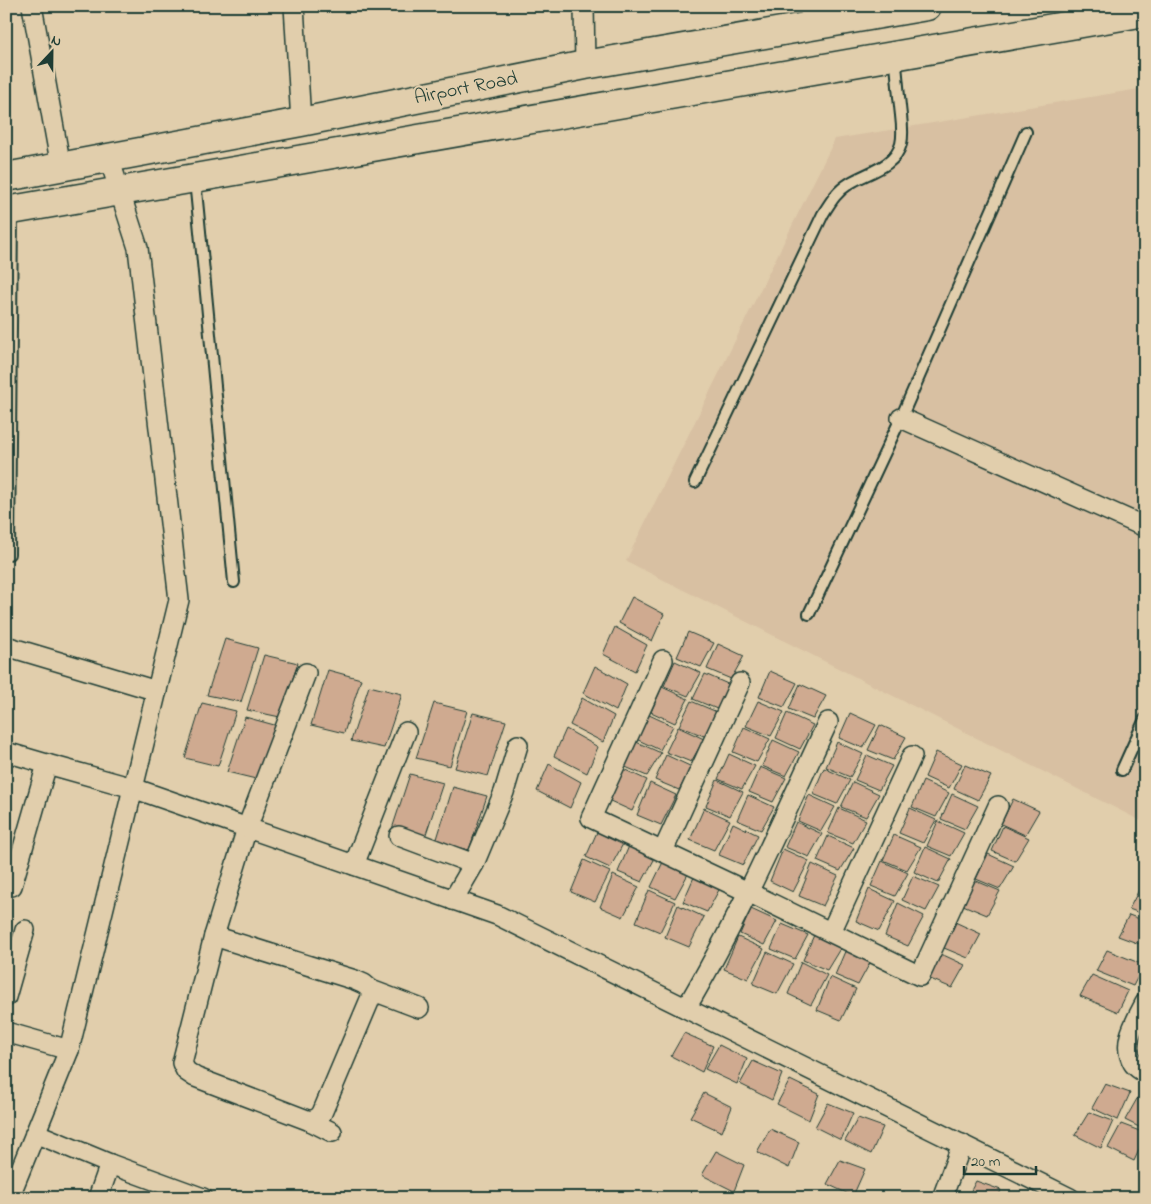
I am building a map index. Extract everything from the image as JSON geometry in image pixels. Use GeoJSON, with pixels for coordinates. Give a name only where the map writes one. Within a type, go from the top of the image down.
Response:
{"type":"FeatureCollection","features":[{"type":"Feature","properties":{"kind":"main road","name":"Airport Road"},"geometry":{"type":"LineString","coordinates":[[6,177],[301,122],[585,65],[811,16],[927,6]]}},
{"type":"Feature","properties":{"kind":"main road"},"geometry":{"type":"LineString","coordinates":[[9,210],[1145,12]]}},
{"type":"Feature","properties":{"kind":"street"},"geometry":{"type":"LineString","coordinates":[[32,6],[61,167]]}},
{"type":"Feature","properties":{"kind":"street"},"geometry":{"type":"LineString","coordinates":[[294,6],[301,122]]}},
{"type":"Feature","properties":{"kind":"street"},"geometry":{"type":"LineString","coordinates":[[584,6],[585,65]]}},
{"type":"Feature","properties":{"kind":"street"},"geometry":{"type":"LineString","coordinates":[[9,1198],[69,1050],[179,600],[138,248],[108,158]]}},
{"type":"Feature","properties":{"kind":"street"},"geometry":{"type":"LineString","coordinates":[[901,418],[1145,527]]}},
{"type":"Feature","properties":{"kind":"street"},"geometry":{"type":"LineString","coordinates":[[6,646],[157,691]]}},
{"type":"Feature","properties":{"kind":"street"},"geometry":{"type":"LineString","coordinates":[[663,660],[591,818],[920,976],[998,806]]}},
{"type":"Feature","properties":{"kind":"street"},"geometry":{"type":"LineString","coordinates":[[306,673],[246,828],[214,936],[182,1063],[186,1071],[195,1077],[310,1121],[332,1132]]}},
{"type":"Feature","properties":{"kind":"street"},"geometry":{"type":"LineString","coordinates":[[662,851],[740,683]]}},
{"type":"Feature","properties":{"kind":"street"},"geometry":{"type":"LineString","coordinates":[[686,1008],[702,982],[748,892],[828,722]]}},
{"type":"Feature","properties":{"kind":"street"},"geometry":{"type":"LineString","coordinates":[[354,865],[406,732]]}},
{"type":"Feature","properties":{"kind":"street"},"geometry":{"type":"LineString","coordinates":[[453,900],[474,864],[504,792],[518,745]]}},
{"type":"Feature","properties":{"kind":"street"},"geometry":{"type":"LineString","coordinates":[[6,752],[133,788],[497,915],[1070,1198]]}},
{"type":"Feature","properties":{"kind":"street"},"geometry":{"type":"LineString","coordinates":[[831,932],[912,756]]}},
{"type":"Feature","properties":{"kind":"street"},"geometry":{"type":"LineString","coordinates":[[12,886],[47,764]]}},
{"type":"Feature","properties":{"kind":"street"},"geometry":{"type":"LineString","coordinates":[[399,836],[474,864]]}},
{"type":"Feature","properties":{"kind":"street"},"geometry":{"type":"LineString","coordinates":[[6,997],[25,930]]}},
{"type":"Feature","properties":{"kind":"street"},"geometry":{"type":"LineString","coordinates":[[214,936],[356,980],[371,990],[419,1008]]}},
{"type":"Feature","properties":{"kind":"street"},"geometry":{"type":"LineString","coordinates":[[310,1121],[318,1118],[322,1113],[371,997],[371,990]]}},
{"type":"Feature","properties":{"kind":"street"},"geometry":{"type":"LineString","coordinates":[[1145,1003],[1131,1032],[1128,1044],[1133,1065],[1145,1073]]}},
{"type":"Feature","properties":{"kind":"street"},"geometry":{"type":"LineString","coordinates":[[6,1032],[69,1050]]}},
{"type":"Feature","properties":{"kind":"street"},"geometry":{"type":"LineString","coordinates":[[35,1133],[191,1196]]}},
{"type":"Feature","properties":{"kind":"street"},"geometry":{"type":"LineString","coordinates":[[942,1198],[962,1144]]}},
{"type":"Feature","properties":{"kind":"street"},"geometry":{"type":"LineString","coordinates":[[98,1198],[110,1164]]}},
{"type":"Feature","properties":{"kind":"lane"},"geometry":{"type":"LineString","coordinates":[[695,482],[823,214],[835,194],[850,183],[892,160],[901,145],[902,123],[895,56]]}},
{"type":"Feature","properties":{"kind":"lane"},"geometry":{"type":"LineString","coordinates":[[810,614],[901,418],[1026,132]]}},
{"type":"Feature","properties":{"kind":"lane"},"geometry":{"type":"LineString","coordinates":[[194,178],[234,582]]}},
{"type":"Feature","properties":{"kind":"lane"},"geometry":{"type":"LineString","coordinates":[[9,210],[10,554]]}},
{"type":"Feature","properties":{"kind":"lane"},"geometry":{"type":"LineString","coordinates":[[1122,770],[1145,719]]}},
{"type":"Feature","properties":{"kind":"shaded area"},"geometry":{"type":"Polygon","coordinates":[[[1145,88],[1145,823],[626,561],[835,139],[1145,88]]]}},
{"type":"Feature","properties":{"kind":"building"},"geometry":{"type":"Polygon","coordinates":[[[632,597],[664,614],[652,641],[619,623],[632,597]]]}},
{"type":"Feature","properties":{"kind":"building"},"geometry":{"type":"Polygon","coordinates":[[[615,627],[647,645],[635,671],[603,654],[615,627]]]}},
{"type":"Feature","properties":{"kind":"building"},"geometry":{"type":"Polygon","coordinates":[[[688,632],[714,643],[701,667],[677,657],[688,632]]]}},
{"type":"Feature","properties":{"kind":"building"},"geometry":{"type":"Polygon","coordinates":[[[225,639],[258,648],[241,702],[207,695],[225,639]]]}},
{"type":"Feature","properties":{"kind":"building"},"geometry":{"type":"Polygon","coordinates":[[[718,644],[744,656],[731,679],[707,669],[718,644]]]}},
{"type":"Feature","properties":{"kind":"building"},"geometry":{"type":"Polygon","coordinates":[[[264,655],[298,663],[280,717],[247,710],[264,655]]]}},
{"type":"Feature","properties":{"kind":"building"},"geometry":{"type":"Polygon","coordinates":[[[675,661],[701,673],[688,696],[664,686],[675,661]]]}},
{"type":"Feature","properties":{"kind":"building"},"geometry":{"type":"Polygon","coordinates":[[[595,666],[627,684],[616,711],[583,693],[595,666]]]}},
{"type":"Feature","properties":{"kind":"building"},"geometry":{"type":"Polygon","coordinates":[[[328,670],[361,679],[344,733],[311,725],[328,670]]]}},
{"type":"Feature","properties":{"kind":"building"},"geometry":{"type":"Polygon","coordinates":[[[770,671],[797,683],[784,707],[759,697],[770,671]]]}},
{"type":"Feature","properties":{"kind":"building"},"geometry":{"type":"Polygon","coordinates":[[[705,674],[730,685],[717,709],[693,699],[705,674]]]}},
{"type":"Feature","properties":{"kind":"building"},"geometry":{"type":"Polygon","coordinates":[[[800,684],[826,696],[813,719],[789,709],[800,684]]]}},
{"type":"Feature","properties":{"kind":"building"},"geometry":{"type":"Polygon","coordinates":[[[369,686],[402,694],[384,748],[351,741],[369,686]]]}},
{"type":"Feature","properties":{"kind":"building"},"geometry":{"type":"Polygon","coordinates":[[[662,687],[688,699],[675,723],[651,712],[662,687]]]}},
{"type":"Feature","properties":{"kind":"building"},"geometry":{"type":"Polygon","coordinates":[[[582,698],[614,716],[603,742],[570,725],[582,698]]]}},
{"type":"Feature","properties":{"kind":"building"},"geometry":{"type":"Polygon","coordinates":[[[691,701],[717,712],[704,736],[679,726],[691,701]]]}},
{"type":"Feature","properties":{"kind":"building"},"geometry":{"type":"Polygon","coordinates":[[[758,701],[784,712],[771,736],[746,726],[758,701]]]}},
{"type":"Feature","properties":{"kind":"building"},"geometry":{"type":"Polygon","coordinates":[[[202,703],[236,711],[218,766],[185,758],[202,703]]]}},
{"type":"Feature","properties":{"kind":"building"},"geometry":{"type":"Polygon","coordinates":[[[434,703],[467,711],[450,766],[416,758],[434,703]]]}},
{"type":"Feature","properties":{"kind":"building"},"geometry":{"type":"Polygon","coordinates":[[[473,713],[506,721],[488,776],[455,768],[473,713]]]}},
{"type":"Feature","properties":{"kind":"building"},"geometry":{"type":"Polygon","coordinates":[[[787,713],[813,725],[800,749],[776,738],[787,713]]]}},
{"type":"Feature","properties":{"kind":"building"},"geometry":{"type":"Polygon","coordinates":[[[850,713],[876,725],[863,748],[839,738],[850,713]]]}},
{"type":"Feature","properties":{"kind":"building"},"geometry":{"type":"Polygon","coordinates":[[[647,714],[673,726],[660,750],[636,739],[647,714]]]}},
{"type":"Feature","properties":{"kind":"building"},"geometry":{"type":"Polygon","coordinates":[[[245,717],[278,726],[260,780],[227,772],[245,717]]]}},
{"type":"Feature","properties":{"kind":"building"},"geometry":{"type":"Polygon","coordinates":[[[880,725],[906,737],[893,760],[868,750],[880,725]]]}},
{"type":"Feature","properties":{"kind":"building"},"geometry":{"type":"Polygon","coordinates":[[[678,727],[704,739],[691,762],[666,752],[678,727]]]}},
{"type":"Feature","properties":{"kind":"building"},"geometry":{"type":"Polygon","coordinates":[[[744,727],[770,739],[757,762],[733,752],[744,727]]]}},
{"type":"Feature","properties":{"kind":"building"},"geometry":{"type":"Polygon","coordinates":[[[566,729],[598,747],[587,773],[554,756],[566,729]]]}},
{"type":"Feature","properties":{"kind":"building"},"geometry":{"type":"Polygon","coordinates":[[[773,740],[799,752],[786,776],[762,766],[773,740]]]}},
{"type":"Feature","properties":{"kind":"building"},"geometry":{"type":"Polygon","coordinates":[[[634,741],[661,753],[647,776],[623,766],[634,741]]]}},
{"type":"Feature","properties":{"kind":"building"},"geometry":{"type":"Polygon","coordinates":[[[837,742],[863,754],[850,777],[826,767],[837,742]]]}},
{"type":"Feature","properties":{"kind":"building"},"geometry":{"type":"Polygon","coordinates":[[[936,752],[962,764],[949,788],[925,777],[936,752]]]}},
{"type":"Feature","properties":{"kind":"building"},"geometry":{"type":"Polygon","coordinates":[[[729,754],[755,766],[742,789],[718,779],[729,754]]]}},
{"type":"Feature","properties":{"kind":"building"},"geometry":{"type":"Polygon","coordinates":[[[666,755],[692,767],[679,790],[655,780],[666,755]]]}},
{"type":"Feature","properties":{"kind":"building"},"geometry":{"type":"Polygon","coordinates":[[[867,755],[892,766],[879,790],[855,780],[867,755]]]}},
{"type":"Feature","properties":{"kind":"building"},"geometry":{"type":"Polygon","coordinates":[[[549,764],[581,782],[570,808],[537,791],[549,764]]]}},
{"type":"Feature","properties":{"kind":"building"},"geometry":{"type":"Polygon","coordinates":[[[965,765],[991,776],[978,800],[954,789],[965,765]]]}},
{"type":"Feature","properties":{"kind":"building"},"geometry":{"type":"Polygon","coordinates":[[[760,767],[786,778],[773,802],[749,792],[760,767]]]}},
{"type":"Feature","properties":{"kind":"building"},"geometry":{"type":"Polygon","coordinates":[[[621,768],[647,780],[632,811],[608,800],[621,768]]]}},
{"type":"Feature","properties":{"kind":"building"},"geometry":{"type":"Polygon","coordinates":[[[824,768],[850,780],[837,804],[813,794],[824,768]]]}},
{"type":"Feature","properties":{"kind":"building"},"geometry":{"type":"Polygon","coordinates":[[[410,774],[443,783],[425,837],[392,829],[410,774]]]}},
{"type":"Feature","properties":{"kind":"building"},"geometry":{"type":"Polygon","coordinates":[[[717,780],[743,792],[730,816],[706,806],[717,780]]]}},
{"type":"Feature","properties":{"kind":"building"},"geometry":{"type":"Polygon","coordinates":[[[923,781],[949,793],[936,817],[912,807],[923,781]]]}},
{"type":"Feature","properties":{"kind":"building"},"geometry":{"type":"Polygon","coordinates":[[[853,782],[879,794],[866,817],[841,807],[853,782]]]}},
{"type":"Feature","properties":{"kind":"building"},"geometry":{"type":"Polygon","coordinates":[[[650,783],[676,795],[661,825],[637,815],[650,783]]]}},
{"type":"Feature","properties":{"kind":"building"},"geometry":{"type":"Polygon","coordinates":[[[453,787],[487,796],[469,850],[436,842],[453,787]]]}},
{"type":"Feature","properties":{"kind":"building"},"geometry":{"type":"Polygon","coordinates":[[[952,794],[978,806],[965,829],[941,819],[952,794]]]}},
{"type":"Feature","properties":{"kind":"building"},"geometry":{"type":"Polygon","coordinates":[[[748,795],[774,807],[761,830],[737,820],[748,795]]]}},
{"type":"Feature","properties":{"kind":"building"},"geometry":{"type":"Polygon","coordinates":[[[809,795],[835,807],[821,831],[798,821],[809,795]]]}},
{"type":"Feature","properties":{"kind":"building"},"geometry":{"type":"Polygon","coordinates":[[[1013,799],[1039,811],[1025,835],[1001,824],[1013,799]]]}},
{"type":"Feature","properties":{"kind":"building"},"geometry":{"type":"Polygon","coordinates":[[[704,808],[730,820],[714,850],[690,840],[704,808]]]}},
{"type":"Feature","properties":{"kind":"building"},"geometry":{"type":"Polygon","coordinates":[[[839,808],[866,820],[853,843],[828,833],[839,808]]]}},
{"type":"Feature","properties":{"kind":"building"},"geometry":{"type":"Polygon","coordinates":[[[910,808],[936,820],[923,843],[899,833],[910,808]]]}},
{"type":"Feature","properties":{"kind":"building"},"geometry":{"type":"Polygon","coordinates":[[[938,821],[964,833],[951,856],[927,846],[938,821]]]}},
{"type":"Feature","properties":{"kind":"building"},"geometry":{"type":"Polygon","coordinates":[[[796,822],[822,834],[809,857],[785,847],[796,822]]]}},
{"type":"Feature","properties":{"kind":"building"},"geometry":{"type":"Polygon","coordinates":[[[733,823],[758,835],[743,865],[719,855],[733,823]]]}},
{"type":"Feature","properties":{"kind":"building"},"geometry":{"type":"Polygon","coordinates":[[[1003,826],[1029,838],[1015,861],[992,851],[1003,826]]]}},
{"type":"Feature","properties":{"kind":"building"},"geometry":{"type":"Polygon","coordinates":[[[597,832],[623,844],[610,868],[586,857],[597,832]]]}},
{"type":"Feature","properties":{"kind":"building"},"geometry":{"type":"Polygon","coordinates":[[[894,835],[921,847],[907,870],[883,860],[894,835]]]}},
{"type":"Feature","properties":{"kind":"building"},"geometry":{"type":"Polygon","coordinates":[[[828,836],[854,848],[840,871],[817,861],[828,836]]]}},
{"type":"Feature","properties":{"kind":"building"},"geometry":{"type":"Polygon","coordinates":[[[629,846],[655,858],[642,882],[618,872],[629,846]]]}},
{"type":"Feature","properties":{"kind":"building"},"geometry":{"type":"Polygon","coordinates":[[[925,847],[951,859],[938,883],[914,872],[925,847]]]}},
{"type":"Feature","properties":{"kind":"building"},"geometry":{"type":"Polygon","coordinates":[[[783,849],[809,861],[793,892],[770,881],[783,849]]]}},
{"type":"Feature","properties":{"kind":"building"},"geometry":{"type":"Polygon","coordinates":[[[988,854],[1014,866],[1000,889],[976,879],[988,854]]]}},
{"type":"Feature","properties":{"kind":"building"},"geometry":{"type":"Polygon","coordinates":[[[584,860],[610,872],[595,902],[571,892],[584,860]]]}},
{"type":"Feature","properties":{"kind":"building"},"geometry":{"type":"Polygon","coordinates":[[[882,861],[908,873],[895,896],[871,886],[882,861]]]}},
{"type":"Feature","properties":{"kind":"building"},"geometry":{"type":"Polygon","coordinates":[[[663,862],[688,874],[675,898],[651,887],[663,862]]]}},
{"type":"Feature","properties":{"kind":"building"},"geometry":{"type":"Polygon","coordinates":[[[812,864],[838,876],[823,906],[799,896],[812,864]]]}},
{"type":"Feature","properties":{"kind":"building"},"geometry":{"type":"Polygon","coordinates":[[[613,875],[639,887],[623,917],[600,907],[613,875]]]}},
{"type":"Feature","properties":{"kind":"building"},"geometry":{"type":"Polygon","coordinates":[[[913,876],[939,887],[926,911],[902,900],[913,876]]]}},
{"type":"Feature","properties":{"kind":"building"},"geometry":{"type":"Polygon","coordinates":[[[694,877],[720,888],[707,912],[683,902],[694,877]]]}},
{"type":"Feature","properties":{"kind":"building"},"geometry":{"type":"Polygon","coordinates":[[[974,880],[1000,891],[987,915],[963,905],[974,880]]]}},
{"type":"Feature","properties":{"kind":"building"},"geometry":{"type":"Polygon","coordinates":[[[1140,888],[1145,889],[1145,915],[1129,909],[1140,888]]]}},
{"type":"Feature","properties":{"kind":"building"},"geometry":{"type":"Polygon","coordinates":[[[869,889],[895,901],[879,931],[856,921],[869,889]]]}},
{"type":"Feature","properties":{"kind":"building"},"geometry":{"type":"Polygon","coordinates":[[[649,890],[675,902],[660,932],[636,922],[649,890]]]}},
{"type":"Feature","properties":{"kind":"building"},"geometry":{"type":"Polygon","coordinates":[[[898,903],[924,916],[908,946],[885,936],[898,903]]]}},
{"type":"Feature","properties":{"kind":"building"},"geometry":{"type":"Polygon","coordinates":[[[678,905],[704,917],[689,947],[665,937],[678,905]]]}},
{"type":"Feature","properties":{"kind":"building"},"geometry":{"type":"Polygon","coordinates":[[[751,909],[777,921],[764,945],[740,934],[751,909]]]}},
{"type":"Feature","properties":{"kind":"building"},"geometry":{"type":"Polygon","coordinates":[[[1129,915],[1145,921],[1145,946],[1118,936],[1129,915]]]}},
{"type":"Feature","properties":{"kind":"building"},"geometry":{"type":"Polygon","coordinates":[[[955,922],[981,934],[968,958],[944,948],[955,922]]]}},
{"type":"Feature","properties":{"kind":"building"},"geometry":{"type":"Polygon","coordinates":[[[782,924],[808,935],[795,959],[771,949],[782,924]]]}},
{"type":"Feature","properties":{"kind":"building"},"geometry":{"type":"Polygon","coordinates":[[[814,935],[841,947],[827,970],[803,960],[814,935]]]}},
{"type":"Feature","properties":{"kind":"building"},"geometry":{"type":"Polygon","coordinates":[[[738,937],[764,949],[748,979],[724,969],[738,937]]]}},
{"type":"Feature","properties":{"kind":"building"},"geometry":{"type":"Polygon","coordinates":[[[846,949],[871,961],[858,985],[835,975],[846,949]]]}},
{"type":"Feature","properties":{"kind":"building"},"geometry":{"type":"Polygon","coordinates":[[[1107,950],[1144,965],[1133,986],[1096,971],[1107,950]]]}},
{"type":"Feature","properties":{"kind":"building"},"geometry":{"type":"Polygon","coordinates":[[[767,952],[793,964],[777,994],[753,984],[767,952]]]}},
{"type":"Feature","properties":{"kind":"building"},"geometry":{"type":"Polygon","coordinates":[[[939,953],[965,965],[952,988],[928,978],[939,953]]]}},
{"type":"Feature","properties":{"kind":"building"},"geometry":{"type":"Polygon","coordinates":[[[801,962],[827,975],[811,1005],[788,994],[801,962]]]}},
{"type":"Feature","properties":{"kind":"building"},"geometry":{"type":"Polygon","coordinates":[[[1092,975],[1128,991],[1118,1012],[1080,996],[1092,975]]]}},
{"type":"Feature","properties":{"kind":"building"},"geometry":{"type":"Polygon","coordinates":[[[830,977],[856,989],[841,1020],[817,1010],[830,977]]]}},
{"type":"Feature","properties":{"kind":"building"},"geometry":{"type":"Polygon","coordinates":[[[684,1033],[713,1046],[702,1072],[671,1056],[684,1033]]]}},
{"type":"Feature","properties":{"kind":"building"},"geometry":{"type":"Polygon","coordinates":[[[719,1045],[747,1059],[737,1084],[705,1069],[719,1045]]]}},
{"type":"Feature","properties":{"kind":"building"},"geometry":{"type":"Polygon","coordinates":[[[753,1061],[782,1074],[772,1100],[740,1084],[753,1061]]]}},
{"type":"Feature","properties":{"kind":"building"},"geometry":{"type":"Polygon","coordinates":[[[790,1080],[819,1094],[809,1120],[777,1104],[790,1080]]]}},
{"type":"Feature","properties":{"kind":"building"},"geometry":{"type":"Polygon","coordinates":[[[1105,1084],[1130,1093],[1118,1120],[1092,1108],[1105,1084]]]}},
{"type":"Feature","properties":{"kind":"building"},"geometry":{"type":"Polygon","coordinates":[[[704,1093],[732,1107],[722,1132],[690,1117],[704,1093]]]}},
{"type":"Feature","properties":{"kind":"building"},"geometry":{"type":"Polygon","coordinates":[[[1138,1097],[1145,1099],[1145,1130],[1125,1120],[1138,1097]]]}},
{"type":"Feature","properties":{"kind":"building"},"geometry":{"type":"Polygon","coordinates":[[[828,1103],[853,1113],[841,1140],[815,1127],[828,1103]]]}},
{"type":"Feature","properties":{"kind":"building"},"geometry":{"type":"Polygon","coordinates":[[[1089,1112],[1113,1121],[1101,1148],[1075,1135],[1089,1112]]]}},
{"type":"Feature","properties":{"kind":"building"},"geometry":{"type":"Polygon","coordinates":[[[858,1118],[883,1127],[871,1154],[845,1141],[858,1118]]]}},
{"type":"Feature","properties":{"kind":"building"},"geometry":{"type":"Polygon","coordinates":[[[1121,1124],[1145,1133],[1134,1161],[1108,1148],[1121,1124]]]}},
{"type":"Feature","properties":{"kind":"building"},"geometry":{"type":"Polygon","coordinates":[[[770,1129],[799,1142],[789,1168],[757,1152],[770,1129]]]}},
{"type":"Feature","properties":{"kind":"building"},"geometry":{"type":"Polygon","coordinates":[[[716,1151],[744,1165],[734,1191],[702,1175],[716,1151]]]}},
{"type":"Feature","properties":{"kind":"building"},"geometry":{"type":"Polygon","coordinates":[[[840,1160],[865,1169],[853,1196],[827,1184],[840,1160]]]}},
{"type":"Feature","properties":{"kind":"building"},"geometry":{"type":"Polygon","coordinates":[[[976,1181],[1001,1190],[998,1198],[967,1198],[976,1181]]]}}]}
